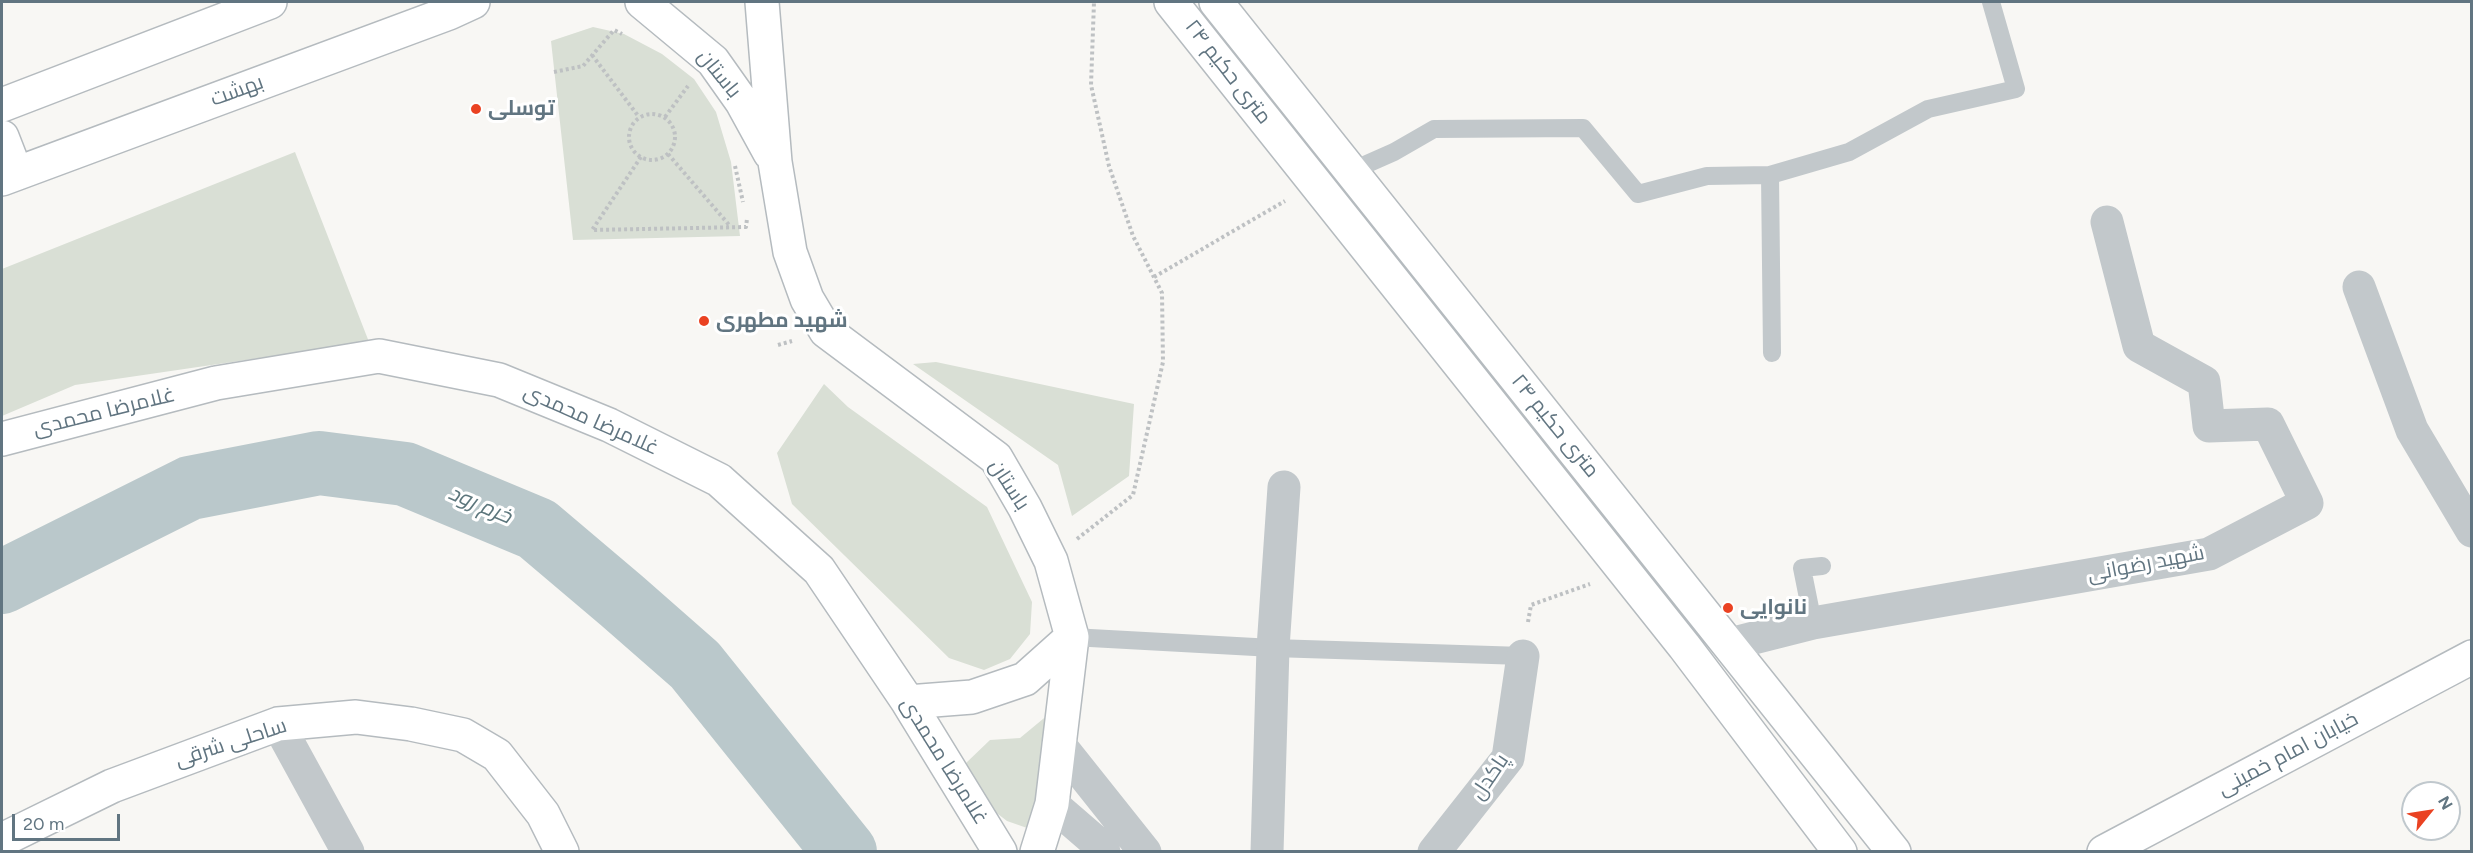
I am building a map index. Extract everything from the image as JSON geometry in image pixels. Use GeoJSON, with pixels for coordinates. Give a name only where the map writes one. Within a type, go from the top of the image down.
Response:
{"type":"FeatureCollection","features":[{"type":"Feature","properties":{"kind":"main road"},"geometry":{"type":"LineString","coordinates":[[2,105],[270,2]]}},
{"type":"Feature","properties":{"kind":"main road","name":"بهشت"},"geometry":{"type":"LineString","coordinates":[[9,176],[473,2]]}},
{"type":"Feature","properties":{"kind":"main road","name":"باستان"},"geometry":{"type":"LineString","coordinates":[[642,2],[713,61],[742,102],[775,162]]}},
{"type":"Feature","properties":{"kind":"main road","name":"باستان"},"geometry":{"type":"LineString","coordinates":[[762,2],[775,162],[790,252],[807,299],[826,331],[996,458],[1026,508],[1050,561],[1072,637],[1052,804],[1037,852]]}},
{"type":"Feature","properties":{"kind":"main road","name":"۲۴ متری حکیم"},"geometry":{"type":"LineString","coordinates":[[1171,2],[1626,572],[1840,852]]}},
{"type":"Feature","properties":{"kind":"main road","name":"۲۴ متری حکیم"},"geometry":{"type":"LineString","coordinates":[[1216,2],[1894,852]]}},
{"type":"Feature","properties":{"kind":"main road"},"geometry":{"type":"LineString","coordinates":[[2,137],[9,176]]}},
{"type":"Feature","properties":{"kind":"main road","name":"غلامرضا محمدی"},"geometry":{"type":"LineString","coordinates":[[2,439],[216,383],[379,356],[499,380],[609,425],[719,480],[819,570],[908,702],[1000,852]]}},
{"type":"Feature","properties":{"kind":"main road"},"geometry":{"type":"LineString","coordinates":[[908,702],[972,697],[1025,679],[1072,637]]}},
{"type":"Feature","properties":{"kind":"main road","name":"خیابان امام خمینی"},"geometry":{"type":"LineString","coordinates":[[2104,852],[2472,657]]}},
{"type":"Feature","properties":{"kind":"main road","name":"ساحلی شرقی"},"geometry":{"type":"LineString","coordinates":[[9,843],[112,786],[278,724],[356,717],[411,724],[463,735],[497,755],[543,814],[562,852]]}},
{"type":"Feature","properties":{"kind":"street","name":"شهید رضوانی"},"geometry":{"type":"LineString","coordinates":[[1730,644],[1813,623],[2209,554],[2307,503],[2268,424],[2209,426],[2204,382],[2139,346],[2107,222]]}},
{"type":"Feature","properties":{"kind":"street"},"geometry":{"type":"LineString","coordinates":[[2359,287],[2412,430],[2472,531]]}},
{"type":"Feature","properties":{"kind":"street"},"geometry":{"type":"LineString","coordinates":[[1267,852],[1273,648],[1284,487]]}},
{"type":"Feature","properties":{"kind":"street","name":"پاکدل"},"geometry":{"type":"LineString","coordinates":[[1434,852],[1508,758],[1523,656]]}},
{"type":"Feature","properties":{"kind":"street"},"geometry":{"type":"LineString","coordinates":[[278,724],[348,852]]}},
{"type":"Feature","properties":{"kind":"street"},"geometry":{"type":"LineString","coordinates":[[1059,744],[1145,852]]}},
{"type":"Feature","properties":{"kind":"street"},"geometry":{"type":"LineString","coordinates":[[1052,804],[1096,842],[1104,852]]}},
{"type":"Feature","properties":{"kind":"lane"},"geometry":{"type":"LineString","coordinates":[[1351,171],[1394,152],[1434,129],[1583,128],[1638,194],[1707,177],[1770,175],[1849,152],[1928,109],[2016,89],[1991,2]]}},
{"type":"Feature","properties":{"kind":"lane"},"geometry":{"type":"LineString","coordinates":[[1770,175],[1772,353]]}},
{"type":"Feature","properties":{"kind":"lane"},"geometry":{"type":"LineString","coordinates":[[1813,623],[1802,568],[1822,566]]}},
{"type":"Feature","properties":{"kind":"lane"},"geometry":{"type":"LineString","coordinates":[[1072,637],[1273,648],[1523,656]]}},
{"type":"Feature","properties":{"kind":"path"},"geometry":{"type":"LineString","coordinates":[[1050,561],[1133,495],[1163,362],[1162,293],[1133,236],[1109,166],[1091,86],[1094,2]]}},
{"type":"Feature","properties":{"kind":"path"},"geometry":{"type":"LineString","coordinates":[[554,72],[583,66],[614,30],[624,34]]}},
{"type":"Feature","properties":{"kind":"path"},"geometry":{"type":"LineString","coordinates":[[592,55],[639,117]]}},
{"type":"Feature","properties":{"kind":"path"},"geometry":{"type":"LineString","coordinates":[[665,117],[691,81]]}},
{"type":"Feature","properties":{"kind":"path"},"geometry":{"type":"LineString","coordinates":[[652,113],[665,117],[671,122],[675,142],[668,154],[655,160],[641,157],[635,152],[629,138],[630,130],[639,117],[652,113]]}},
{"type":"Feature","properties":{"kind":"path"},"geometry":{"type":"LineString","coordinates":[[668,154],[731,227]]}},
{"type":"Feature","properties":{"kind":"path"},"geometry":{"type":"LineString","coordinates":[[641,157],[592,230],[746,226],[747,217]]}},
{"type":"Feature","properties":{"kind":"path"},"geometry":{"type":"LineString","coordinates":[[733,157],[744,207]]}},
{"type":"Feature","properties":{"kind":"path"},"geometry":{"type":"LineString","coordinates":[[1154,277],[1316,183]]}},
{"type":"Feature","properties":{"kind":"path"},"geometry":{"type":"LineString","coordinates":[[1523,656],[1531,605],[1626,572]]}},
{"type":"Feature","properties":{"kind":"shaded area"},"geometry":{"type":"Polygon","coordinates":[[[593,27],[624,34],[662,54],[694,79],[716,112],[731,162],[740,236],[573,240],[551,41],[593,27]]]}},
{"type":"Feature","properties":{"kind":"shaded area"},"geometry":{"type":"Polygon","coordinates":[[[295,152],[369,342],[75,385],[2,416],[2,269],[295,152]]]}},
{"type":"Feature","properties":{"kind":"shaded area"},"geometry":{"type":"Polygon","coordinates":[[[936,362],[1134,404],[1129,476],[1072,516],[1058,465],[913,364],[936,362]]]}},
{"type":"Feature","properties":{"kind":"shaded area"},"geometry":{"type":"Polygon","coordinates":[[[824,384],[848,407],[987,507],[1032,602],[1030,634],[1010,659],[984,670],[949,658],[792,504],[777,453],[824,384]]]}},
{"type":"Feature","properties":{"kind":"shaded area"},"geometry":{"type":"Polygon","coordinates":[[[1049,714],[1040,809],[1030,829],[1007,821],[994,811],[972,778],[966,763],[990,740],[1020,738],[1049,714]]]}},
{"type":"Feature","properties":{"kind":"waterway","name":"خرم رود"},"geometry":{"type":"LineString","coordinates":[[2,582],[190,488],[319,463],[405,474],[537,529],[622,601],[695,665],[845,852]]}},
{"type":"Feature","properties":{"kind":"place","name":"توسلی"},"geometry":{"type":"Point","coordinates":[476,109]}},
{"type":"Feature","properties":{"kind":"place","name":"شهید مطهری"},"geometry":{"type":"Point","coordinates":[704,321]}},
{"type":"Feature","properties":{"kind":"place","name":"نانوایی"},"geometry":{"type":"Point","coordinates":[1728,608]}}]}
